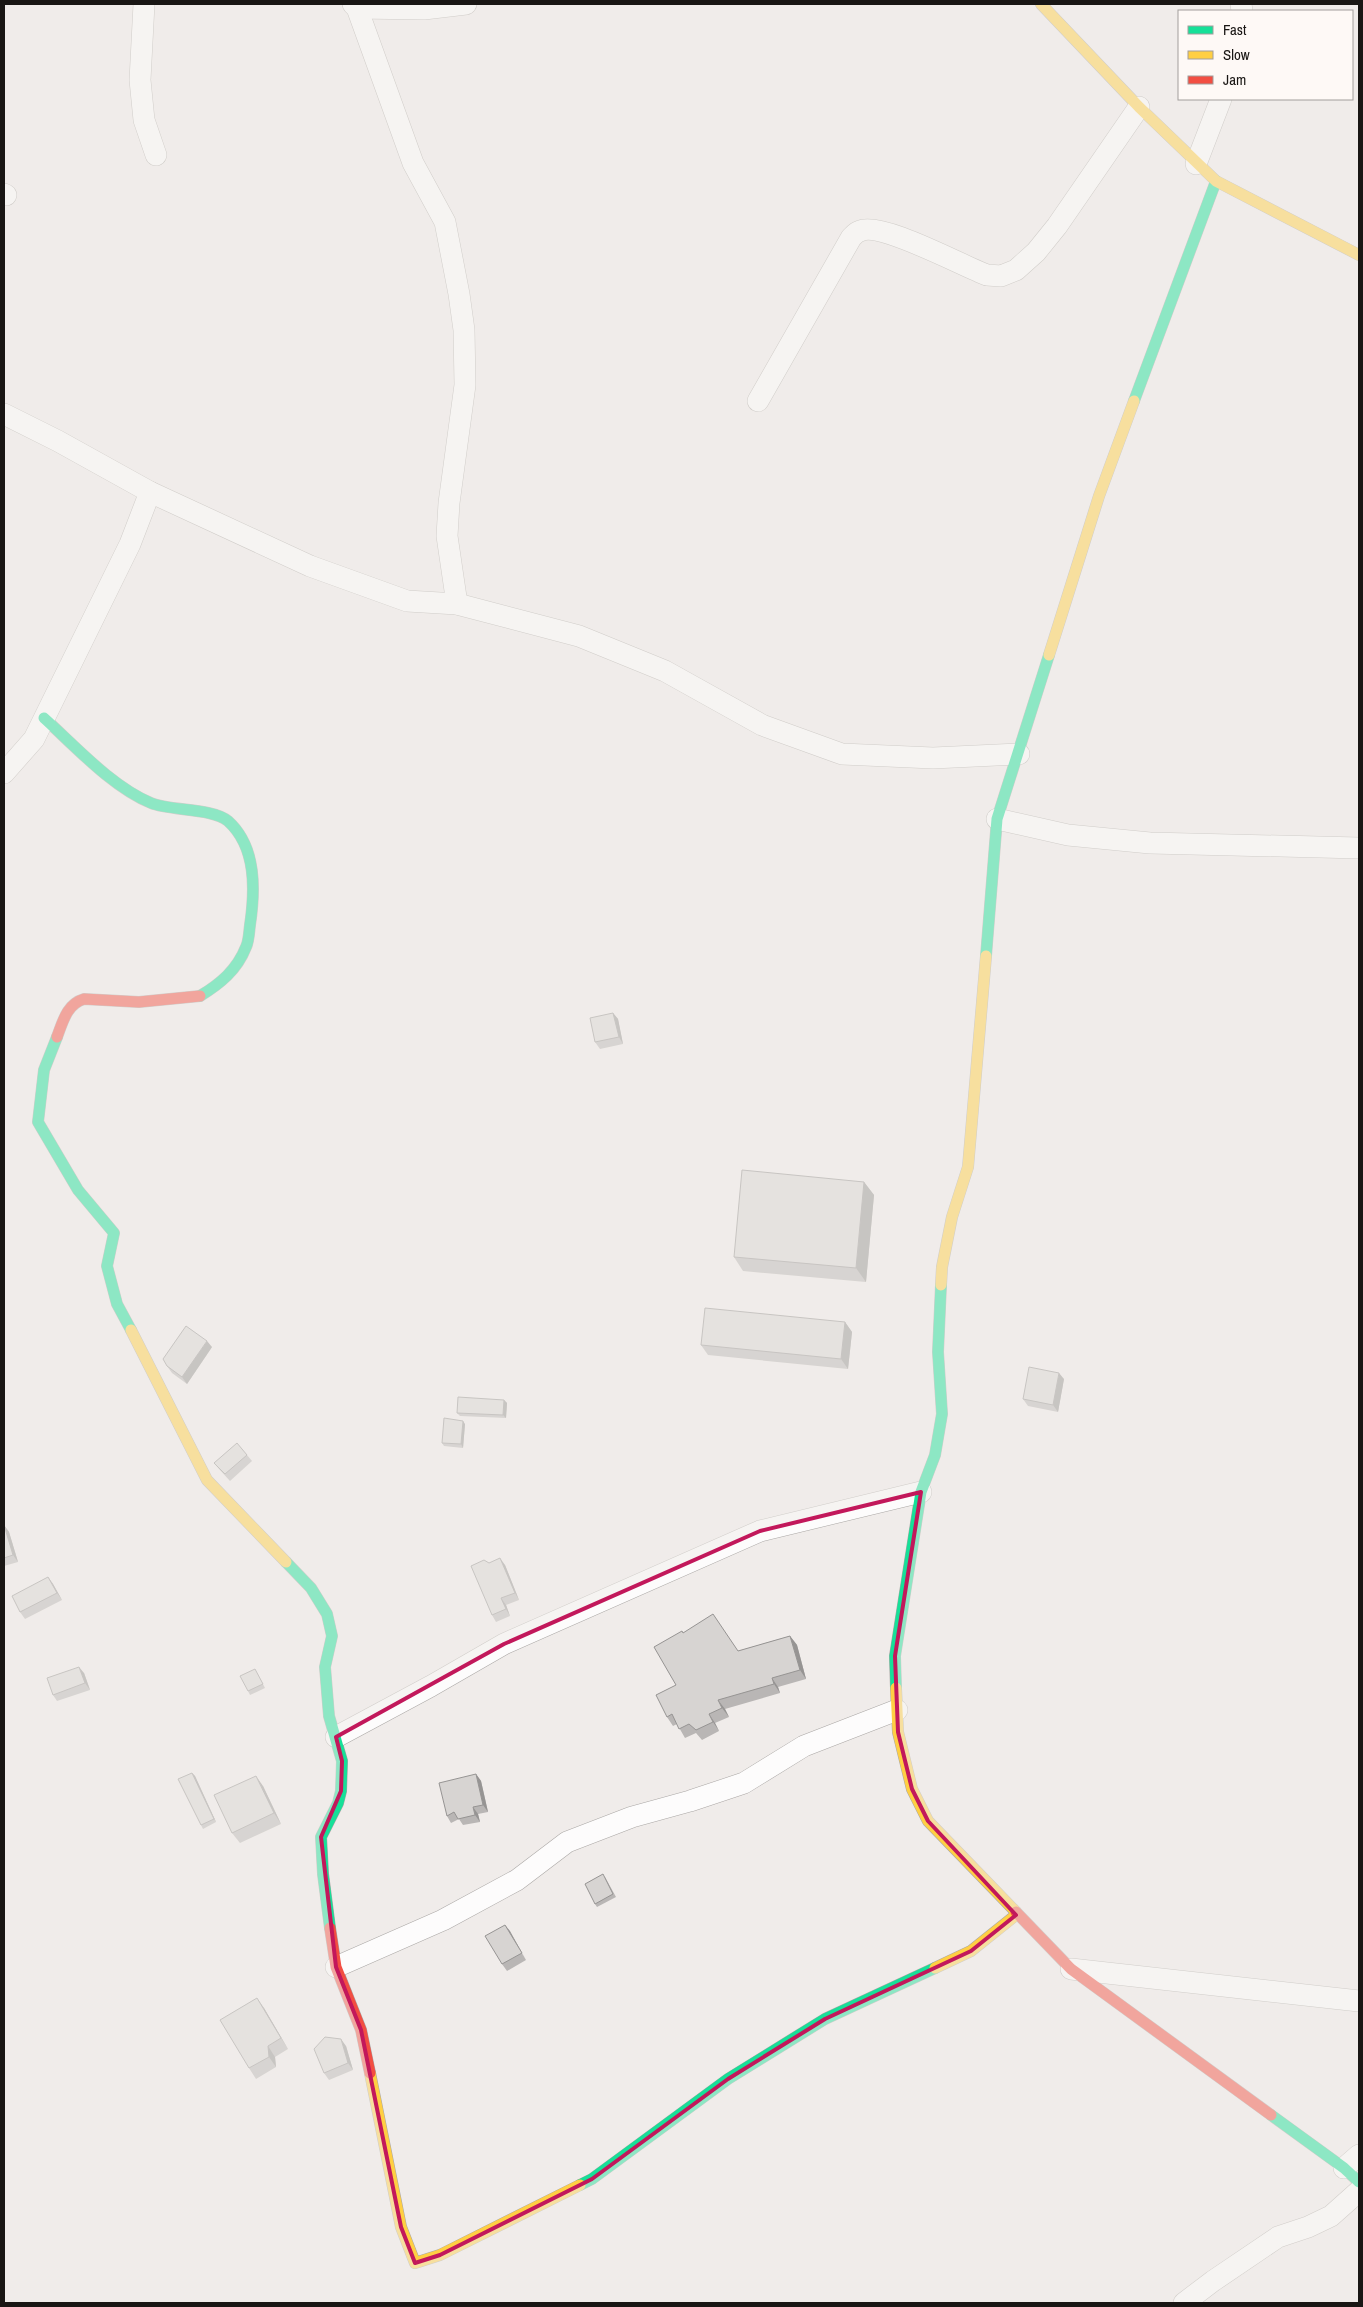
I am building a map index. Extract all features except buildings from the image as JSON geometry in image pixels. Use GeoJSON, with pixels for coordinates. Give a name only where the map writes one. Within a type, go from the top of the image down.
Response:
{"type":"FeatureCollection","features":[{"type":"Feature","properties":{"kind":"street"},"geometry":{"type":"LineString","coordinates":[[144,4],[140,80],[144,120],[156,155]]}},
{"type":"Feature","properties":{"kind":"street"},"geometry":{"type":"LineString","coordinates":[[457,604],[447,536],[449,502],[465,385],[464,330],[459,294],[445,222],[413,163],[355,6],[424,9],[466,4]]}},
{"type":"Feature","properties":{"kind":"street"},"geometry":{"type":"LineString","coordinates":[[1041,4],[1139,107],[1196,164],[1216,181],[1359,255]]}},
{"type":"Feature","properties":{"kind":"street"},"geometry":{"type":"LineString","coordinates":[[1196,164],[1221,100]]}},
{"type":"Feature","properties":{"kind":"street"},"geometry":{"type":"LineString","coordinates":[[758,401],[851,238],[859,231],[866,229],[908,240],[987,275],[1000,276],[1016,270],[1036,252],[1057,226],[1139,107]]}},
{"type":"Feature","properties":{"kind":"street"},"geometry":{"type":"LineString","coordinates":[[1216,181],[1099,496],[997,819],[971,1143],[968,1167],[952,1217],[942,1267],[938,1352],[942,1414],[936,1455],[921,1492],[895,1656],[898,1732],[912,1789],[928,1821],[1016,1915],[1070,1969],[1354,2169]]}},
{"type":"Feature","properties":{"kind":"street"},"geometry":{"type":"LineString","coordinates":[[4,414],[150,492],[319,569],[407,601],[457,604],[579,636],[665,671],[762,724],[842,754],[933,758],[1018,754]]}},
{"type":"Feature","properties":{"kind":"street"},"geometry":{"type":"LineString","coordinates":[[4,773],[34,738],[130,544],[150,492]]}},
{"type":"Feature","properties":{"kind":"street"},"geometry":{"type":"LineString","coordinates":[[44,718],[125,790],[152,804],[205,813],[226,820],[240,836],[251,862],[253,906],[247,946],[236,966],[221,983],[199,997],[139,1002],[84,999],[77,1001],[66,1012],[44,1070],[38,1122],[78,1190],[114,1233],[107,1266],[117,1304],[159,1382],[207,1480],[310,1588],[326,1614],[332,1636],[325,1667],[329,1716],[342,1761],[341,1791],[338,1803],[321,1837],[323,1874],[336,1966],[361,2030],[401,2227],[415,2263],[440,2255],[592,2180],[728,2078],[825,2019],[971,1951],[1016,1915]]}},
{"type":"Feature","properties":{"kind":"street"},"geometry":{"type":"LineString","coordinates":[[997,819],[1068,835],[1150,843],[1359,848]]}},
{"type":"Feature","properties":{"kind":"street"},"geometry":{"type":"LineString","coordinates":[[336,1737],[504,1644],[760,1531],[921,1492]]}},
{"type":"Feature","properties":{"kind":"street"},"geometry":{"type":"LineString","coordinates":[[336,1966],[376,1951],[443,1920],[517,1880],[568,1842],[632,1817],[690,1801],[744,1783],[804,1746],[897,1710]]}},
{"type":"Feature","properties":{"kind":"street"},"geometry":{"type":"LineString","coordinates":[[1070,1969],[1359,2000]]}},
{"type":"Feature","properties":{"kind":"street"},"geometry":{"type":"LineString","coordinates":[[1184,2303],[1278,2237],[1331,2216],[1359,2191]]}},
{"type":"Feature","properties":{"kind":"highlighted area"},"geometry":{"type":"Polygon","coordinates":[[[921,1492],[895,1656],[898,1732],[912,1789],[928,1821],[1016,1915],[971,1951],[825,2019],[728,2079],[592,2179],[440,2255],[415,2263],[401,2227],[361,2030],[336,1967],[321,1837],[341,1791],[342,1761],[336,1737],[504,1644],[760,1531],[921,1492]]]}},
{"type":"Feature","properties":{"kind":"traffic: fast"},"geometry":{"type":"LineString","coordinates":[[1134,401],[1216,181]]}},
{"type":"Feature","properties":{"kind":"traffic: fast"},"geometry":{"type":"LineString","coordinates":[[986,956],[997,819],[1049,655]]}},
{"type":"Feature","properties":{"kind":"traffic: fast"},"geometry":{"type":"LineString","coordinates":[[44,718],[94,765],[136,796],[159,806],[202,812],[221,817],[228,821],[244,843],[249,856],[253,884],[248,942],[233,969],[214,987],[200,996]]}},
{"type":"Feature","properties":{"kind":"traffic: fast"},"geometry":{"type":"LineString","coordinates":[[57,1037],[44,1070],[38,1122],[78,1190],[114,1233],[107,1266],[117,1304],[131,1330]]}},
{"type":"Feature","properties":{"kind":"traffic: fast"},"geometry":{"type":"LineString","coordinates":[[896,1688],[895,1656],[921,1492],[935,1455],[942,1414],[938,1352],[941,1285]]}},
{"type":"Feature","properties":{"kind":"traffic: fast"},"geometry":{"type":"LineString","coordinates":[[286,1562],[311,1588],[327,1614],[332,1636],[325,1667],[329,1716],[342,1761],[341,1791],[338,1803],[321,1837],[323,1874],[330,1928]]}},
{"type":"Feature","properties":{"kind":"traffic: fast"},"geometry":{"type":"LineString","coordinates":[[580,2185],[592,2179],[728,2079],[825,2019],[935,1968]]}},
{"type":"Feature","properties":{"kind":"traffic: fast"},"geometry":{"type":"LineString","coordinates":[[1271,2115],[1344,2168],[1359,2182]]}},
{"type":"Feature","properties":{"kind":"traffic: slow"},"geometry":{"type":"LineString","coordinates":[[1041,4],[1139,107],[1216,181],[1359,255]]}},
{"type":"Feature","properties":{"kind":"traffic: slow"},"geometry":{"type":"LineString","coordinates":[[1049,655],[1099,496],[1134,401]]}},
{"type":"Feature","properties":{"kind":"traffic: slow"},"geometry":{"type":"LineString","coordinates":[[941,1285],[942,1267],[952,1217],[968,1167],[986,956]]}},
{"type":"Feature","properties":{"kind":"traffic: slow"},"geometry":{"type":"LineString","coordinates":[[131,1330],[207,1480],[286,1562]]}},
{"type":"Feature","properties":{"kind":"traffic: slow"},"geometry":{"type":"LineString","coordinates":[[896,1688],[898,1732],[912,1789],[928,1821],[1016,1912]]}},
{"type":"Feature","properties":{"kind":"traffic: slow"},"geometry":{"type":"LineString","coordinates":[[935,1968],[971,1951],[1016,1915]]}},
{"type":"Feature","properties":{"kind":"traffic: slow"},"geometry":{"type":"LineString","coordinates":[[370,2073],[401,2227],[415,2263],[440,2255],[580,2185]]}},
{"type":"Feature","properties":{"kind":"traffic: jam"},"geometry":{"type":"LineString","coordinates":[[57,1037],[70,1009],[78,1001],[84,999],[139,1002],[200,996]]}},
{"type":"Feature","properties":{"kind":"traffic: jam"},"geometry":{"type":"LineString","coordinates":[[1016,1912],[1071,1969],[1271,2115]]}},
{"type":"Feature","properties":{"kind":"traffic: jam"},"geometry":{"type":"LineString","coordinates":[[330,1928],[336,1967],[361,2030],[370,2073]]}}]}
